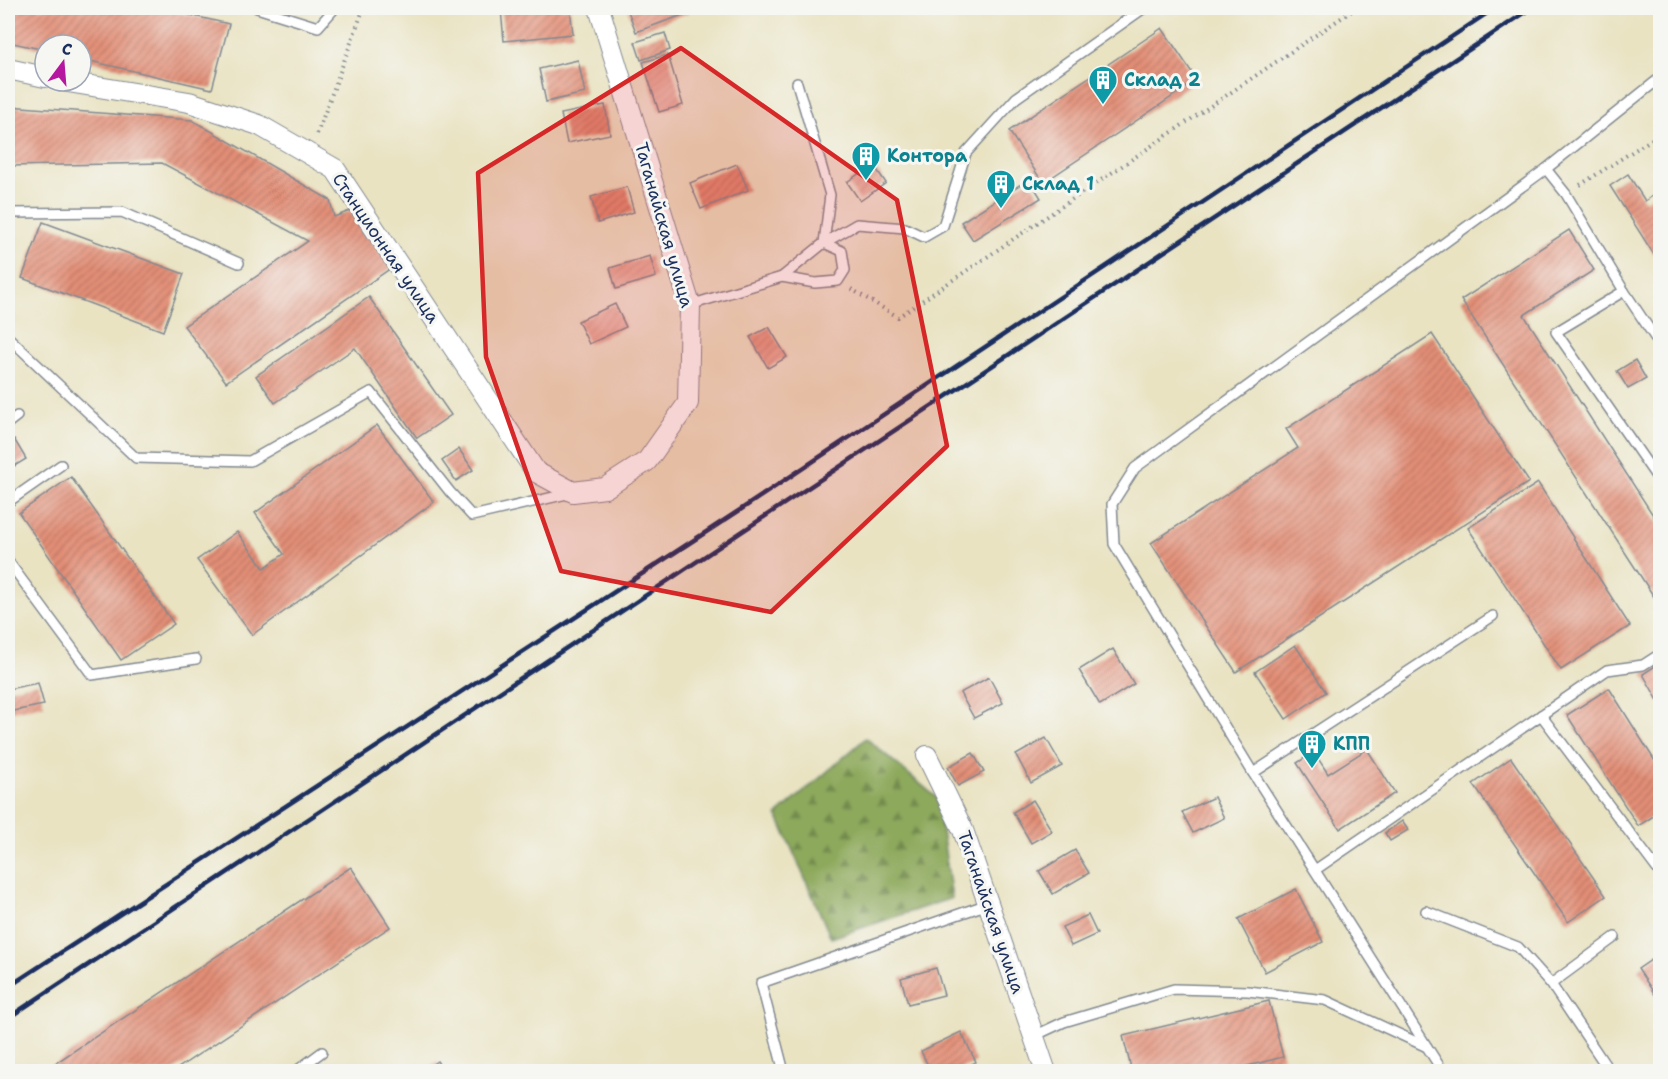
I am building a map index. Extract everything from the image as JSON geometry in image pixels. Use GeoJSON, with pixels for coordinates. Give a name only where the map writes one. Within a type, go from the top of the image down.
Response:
{"type":"FeatureCollection","features":[{"type":"Feature","properties":{"kind":"street","name":"Таганайская улица"},"geometry":{"type":"LineString","coordinates":[[573,492],[605,488],[647,461],[688,403],[690,305],[599,8]]}},
{"type":"Feature","properties":{"kind":"street"},"geometry":{"type":"LineString","coordinates":[[8,69],[33,74]]}},
{"type":"Feature","properties":{"kind":"street","name":"Станционная улица"},"geometry":{"type":"LineString","coordinates":[[93,86],[189,102],[259,125],[335,169],[536,472],[573,492]]}},
{"type":"Feature","properties":{"kind":"street","name":"Таганайская улица"},"geometry":{"type":"LineString","coordinates":[[927,756],[963,830],[1046,1071]]}},
{"type":"Feature","properties":{"kind":"lane"},"geometry":{"type":"LineString","coordinates":[[257,8],[318,27],[335,8]]}},
{"type":"Feature","properties":{"kind":"lane"},"geometry":{"type":"LineString","coordinates":[[690,305],[782,277],[824,243],[856,224],[905,228],[924,237],[943,226],[966,153],[1016,98],[1144,8]]}},
{"type":"Feature","properties":{"kind":"lane"},"geometry":{"type":"LineString","coordinates":[[1443,1071],[1253,773],[1114,544],[1112,504],[1135,468],[1545,169],[1660,78]]}},
{"type":"Feature","properties":{"kind":"lane"},"geometry":{"type":"LineString","coordinates":[[797,83],[830,195],[824,243]]}},
{"type":"Feature","properties":{"kind":"lane"},"geometry":{"type":"LineString","coordinates":[[1545,169],[1566,194],[1624,291],[1660,345]]}},
{"type":"Feature","properties":{"kind":"lane"},"geometry":{"type":"LineString","coordinates":[[8,213],[122,212],[239,263]]}},
{"type":"Feature","properties":{"kind":"lane"},"geometry":{"type":"LineString","coordinates":[[782,277],[815,283],[838,281],[845,270],[842,251],[824,243]]}},
{"type":"Feature","properties":{"kind":"lane"},"geometry":{"type":"LineString","coordinates":[[1624,291],[1556,332],[1660,482]]}},
{"type":"Feature","properties":{"kind":"lane"},"geometry":{"type":"LineString","coordinates":[[8,337],[136,458],[250,461],[371,392],[450,492],[472,516],[573,492]]}},
{"type":"Feature","properties":{"kind":"lane"},"geometry":{"type":"LineString","coordinates":[[8,423],[17,416]]}},
{"type":"Feature","properties":{"kind":"lane"},"geometry":{"type":"LineString","coordinates":[[8,502],[61,465]]}},
{"type":"Feature","properties":{"kind":"lane"},"geometry":{"type":"LineString","coordinates":[[8,561],[92,675],[196,659]]}},
{"type":"Feature","properties":{"kind":"lane"},"geometry":{"type":"LineString","coordinates":[[1253,773],[1493,616]]}},
{"type":"Feature","properties":{"kind":"lane"},"geometry":{"type":"LineString","coordinates":[[1315,870],[1607,670],[1643,665],[1660,654]]}},
{"type":"Feature","properties":{"kind":"lane"},"geometry":{"type":"LineString","coordinates":[[1541,715],[1660,873]]}},
{"type":"Feature","properties":{"kind":"lane"},"geometry":{"type":"LineString","coordinates":[[784,1071],[761,983],[988,904]]}},
{"type":"Feature","properties":{"kind":"lane"},"geometry":{"type":"LineString","coordinates":[[1426,911],[1518,947],[1551,984],[1606,1066],[1607,1071]]}},
{"type":"Feature","properties":{"kind":"lane"},"geometry":{"type":"LineString","coordinates":[[1551,984],[1615,938]]}},
{"type":"Feature","properties":{"kind":"lane"},"geometry":{"type":"LineString","coordinates":[[1034,1036],[1064,1022],[1174,989],[1248,991],[1325,1000],[1427,1047]]}},
{"type":"Feature","properties":{"kind":"lane"},"geometry":{"type":"LineString","coordinates":[[296,1071],[322,1052]]}},
{"type":"Feature","properties":{"kind":"path"},"geometry":{"type":"LineString","coordinates":[[838,281],[898,317],[1356,8]]}},
{"type":"Feature","properties":{"kind":"path"},"geometry":{"type":"LineString","coordinates":[[309,154],[363,10]]}},
{"type":"Feature","properties":{"kind":"path"},"geometry":{"type":"LineString","coordinates":[[1566,194],[1660,134]]}},
{"type":"Feature","properties":{"kind":"highlighted area"},"geometry":{"type":"Polygon","coordinates":[[[681,48],[897,200],[947,446],[771,612],[561,571],[486,357],[478,173],[681,48]]]}},
{"type":"Feature","properties":{"kind":"green space"},"geometry":{"type":"Polygon","coordinates":[[[866,738],[937,798],[952,898],[831,938],[777,815],[866,738]]]}},
{"type":"Feature","properties":{"kind":"building"},"geometry":{"type":"Polygon","coordinates":[[[8,8],[159,8],[229,24],[212,89],[93,62],[93,33],[33,33],[33,47],[8,42],[8,8]]]}},
{"type":"Feature","properties":{"kind":"building"},"geometry":{"type":"Polygon","coordinates":[[[570,8],[573,34],[504,41],[501,10],[570,8]]]}},
{"type":"Feature","properties":{"kind":"building"},"geometry":{"type":"Polygon","coordinates":[[[638,8],[686,8],[688,13],[636,32],[628,11],[638,8]]]}},
{"type":"Feature","properties":{"kind":"building","name":"Склад 2"},"geometry":{"type":"Polygon","coordinates":[[[1162,28],[1197,80],[1043,183],[1009,131],[1162,28]]]}},
{"type":"Feature","properties":{"kind":"building"},"geometry":{"type":"Polygon","coordinates":[[[665,33],[670,50],[641,60],[635,42],[665,33]]]}},
{"type":"Feature","properties":{"kind":"building"},"geometry":{"type":"Polygon","coordinates":[[[668,55],[683,105],[659,112],[643,62],[668,55]]]}},
{"type":"Feature","properties":{"kind":"building"},"geometry":{"type":"Polygon","coordinates":[[[578,60],[585,93],[546,102],[539,69],[578,60]]]}},
{"type":"Feature","properties":{"kind":"building"},"geometry":{"type":"Polygon","coordinates":[[[605,105],[610,134],[567,143],[561,114],[605,105]]]}},
{"type":"Feature","properties":{"kind":"building"},"geometry":{"type":"Polygon","coordinates":[[[8,106],[192,120],[330,200],[334,217],[350,211],[391,268],[226,382],[184,326],[308,241],[162,163],[8,166],[8,106]]]}},
{"type":"Feature","properties":{"kind":"building"},"geometry":{"type":"Polygon","coordinates":[[[737,164],[748,190],[701,209],[690,183],[737,164]]]}},
{"type":"Feature","properties":{"kind":"building","name":"Контора"},"geometry":{"type":"Polygon","coordinates":[[[873,164],[886,183],[860,201],[847,182],[873,164]]]}},
{"type":"Feature","properties":{"kind":"building"},"geometry":{"type":"Polygon","coordinates":[[[1628,174],[1645,201],[1660,191],[1660,264],[1610,186],[1628,174]]]}},
{"type":"Feature","properties":{"kind":"building","name":"Склад 1"},"geometry":{"type":"Polygon","coordinates":[[[1029,179],[1041,198],[973,240],[961,222],[1029,179]]]}},
{"type":"Feature","properties":{"kind":"building"},"geometry":{"type":"Polygon","coordinates":[[[627,187],[634,212],[598,223],[591,197],[627,187]]]}},
{"type":"Feature","properties":{"kind":"building"},"geometry":{"type":"Polygon","coordinates":[[[43,222],[184,274],[163,331],[22,278],[43,222]]]}},
{"type":"Feature","properties":{"kind":"building"},"geometry":{"type":"Polygon","coordinates":[[[1569,230],[1594,270],[1524,315],[1660,526],[1660,602],[1658,603],[1461,300],[1569,230]]]}},
{"type":"Feature","properties":{"kind":"building"},"geometry":{"type":"Polygon","coordinates":[[[650,256],[656,277],[616,289],[610,268],[650,256]]]}},
{"type":"Feature","properties":{"kind":"building"},"geometry":{"type":"Polygon","coordinates":[[[369,297],[451,415],[417,438],[355,348],[275,403],[256,376],[369,297]]]}},
{"type":"Feature","properties":{"kind":"building"},"geometry":{"type":"Polygon","coordinates":[[[615,304],[626,327],[589,344],[578,321],[615,304]]]}},
{"type":"Feature","properties":{"kind":"building"},"geometry":{"type":"Polygon","coordinates":[[[769,327],[787,357],[768,368],[750,337],[769,327]]]}},
{"type":"Feature","properties":{"kind":"building"},"geometry":{"type":"Polygon","coordinates":[[[1432,334],[1529,482],[1236,672],[1151,543],[1298,448],[1286,429],[1432,334]]]}},
{"type":"Feature","properties":{"kind":"building"},"geometry":{"type":"Polygon","coordinates":[[[1635,360],[1646,379],[1628,389],[1617,371],[1635,360]]]}},
{"type":"Feature","properties":{"kind":"building"},"geometry":{"type":"Polygon","coordinates":[[[377,425],[434,502],[252,635],[197,560],[237,532],[264,568],[284,554],[255,513],[377,425]]]}},
{"type":"Feature","properties":{"kind":"building"},"geometry":{"type":"Polygon","coordinates":[[[14,439],[26,459],[8,470],[8,443],[14,439]]]}},
{"type":"Feature","properties":{"kind":"building"},"geometry":{"type":"Polygon","coordinates":[[[459,449],[473,470],[456,481],[442,461],[459,449]]]}},
{"type":"Feature","properties":{"kind":"building"},"geometry":{"type":"Polygon","coordinates":[[[71,477],[174,624],[121,660],[19,513],[71,477]]]}},
{"type":"Feature","properties":{"kind":"building"},"geometry":{"type":"Polygon","coordinates":[[[1538,483],[1630,626],[1561,670],[1468,528],[1538,483]]]}},
{"type":"Feature","properties":{"kind":"building"},"geometry":{"type":"Polygon","coordinates":[[[1295,645],[1326,692],[1286,719],[1255,672],[1295,645]]]}},
{"type":"Feature","properties":{"kind":"building"},"geometry":{"type":"Polygon","coordinates":[[[1113,649],[1134,684],[1100,705],[1079,670],[1113,649]]]}},
{"type":"Feature","properties":{"kind":"building"},"geometry":{"type":"Polygon","coordinates":[[[1660,663],[1660,704],[1643,674],[1660,663]]]}},
{"type":"Feature","properties":{"kind":"building"},"geometry":{"type":"Polygon","coordinates":[[[989,677],[1003,703],[974,718],[960,693],[989,677]]]}},
{"type":"Feature","properties":{"kind":"building"},"geometry":{"type":"Polygon","coordinates":[[[38,683],[44,705],[8,712],[8,689],[38,683]]]}},
{"type":"Feature","properties":{"kind":"building"},"geometry":{"type":"Polygon","coordinates":[[[1609,688],[1660,769],[1660,812],[1638,826],[1567,715],[1609,688]]]}},
{"type":"Feature","properties":{"kind":"building"},"geometry":{"type":"Polygon","coordinates":[[[1046,738],[1062,766],[1031,783],[1016,755],[1046,738]]]}},
{"type":"Feature","properties":{"kind":"building"},"geometry":{"type":"Polygon","coordinates":[[[1367,749],[1395,793],[1340,829],[1297,763],[1314,752],[1328,774],[1367,749]]]}},
{"type":"Feature","properties":{"kind":"building"},"geometry":{"type":"Polygon","coordinates":[[[973,753],[984,772],[958,786],[948,767],[973,753]]]}},
{"type":"Feature","properties":{"kind":"building"},"geometry":{"type":"Polygon","coordinates":[[[1511,758],[1606,896],[1568,922],[1473,784],[1511,758]]]}},
{"type":"Feature","properties":{"kind":"building"},"geometry":{"type":"Polygon","coordinates":[[[1214,797],[1224,818],[1193,833],[1182,812],[1214,797]]]}},
{"type":"Feature","properties":{"kind":"building"},"geometry":{"type":"Polygon","coordinates":[[[1033,800],[1052,831],[1031,843],[1013,812],[1033,800]]]}},
{"type":"Feature","properties":{"kind":"building"},"geometry":{"type":"Polygon","coordinates":[[[1402,821],[1408,830],[1390,841],[1385,833],[1402,821]]]}},
{"type":"Feature","properties":{"kind":"building"},"geometry":{"type":"Polygon","coordinates":[[[1075,850],[1089,873],[1053,894],[1039,871],[1075,850]]]}},
{"type":"Feature","properties":{"kind":"building"},"geometry":{"type":"Polygon","coordinates":[[[351,867],[390,927],[172,1072],[42,1072],[351,867]]]}},
{"type":"Feature","properties":{"kind":"building"},"geometry":{"type":"Polygon","coordinates":[[[1296,889],[1323,942],[1265,972],[1238,919],[1296,889]]]}},
{"type":"Feature","properties":{"kind":"building"},"geometry":{"type":"Polygon","coordinates":[[[1088,915],[1097,934],[1071,946],[1062,927],[1088,915]]]}},
{"type":"Feature","properties":{"kind":"building"},"geometry":{"type":"Polygon","coordinates":[[[1660,954],[1660,1002],[1638,969],[1660,954]]]}},
{"type":"Feature","properties":{"kind":"building"},"geometry":{"type":"Polygon","coordinates":[[[936,968],[944,995],[908,1004],[901,978],[936,968]]]}},
{"type":"Feature","properties":{"kind":"building"},"geometry":{"type":"Polygon","coordinates":[[[1269,1001],[1283,1057],[1224,1072],[1132,1072],[1123,1036],[1269,1001]]]}},
{"type":"Feature","properties":{"kind":"building"},"geometry":{"type":"Polygon","coordinates":[[[961,1032],[976,1062],[955,1072],[931,1072],[921,1051],[961,1032]]]}},
{"type":"Feature","properties":{"kind":"building"},"geometry":{"type":"Polygon","coordinates":[[[437,1061],[444,1072],[422,1072],[437,1061]]]}},
{"type":"Feature","properties":{"kind":"railway"},"geometry":{"type":"LineString","coordinates":[[8,987],[740,510],[1495,8]]}},
{"type":"Feature","properties":{"kind":"railway"},"geometry":{"type":"LineString","coordinates":[[8,1018],[1532,8]]}},
{"type":"Feature","properties":{"kind":"place","name":"Склад 2"},"geometry":{"type":"Point","coordinates":[1103,106]}},
{"type":"Feature","properties":{"kind":"place","name":"Контора"},"geometry":{"type":"Point","coordinates":[866,182]}},
{"type":"Feature","properties":{"kind":"place","name":"Склад 1"},"geometry":{"type":"Point","coordinates":[1001,210]}},
{"type":"Feature","properties":{"kind":"place","name":"КПП"},"geometry":{"type":"Point","coordinates":[1312,770]}}]}
